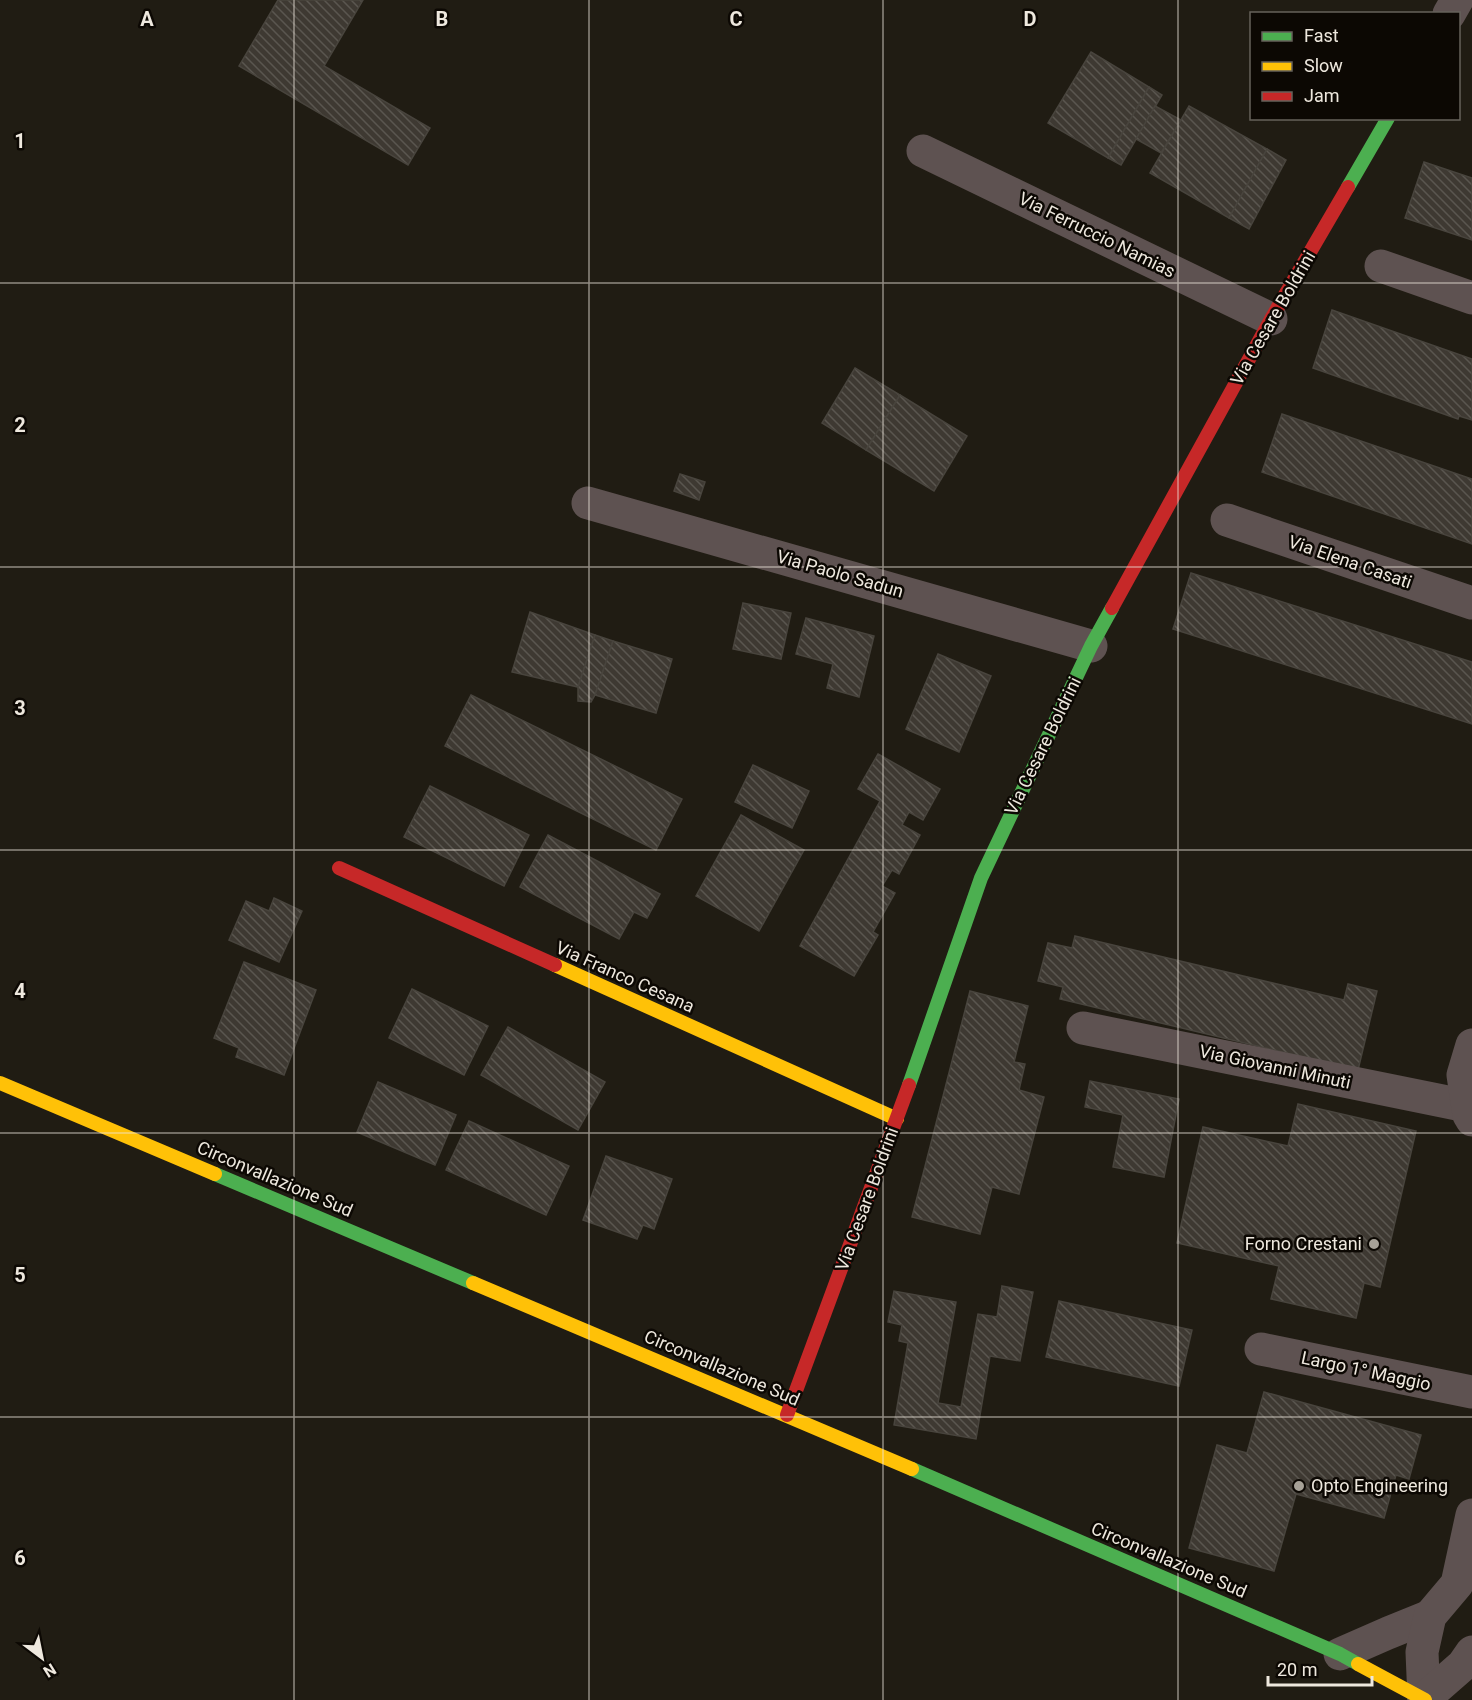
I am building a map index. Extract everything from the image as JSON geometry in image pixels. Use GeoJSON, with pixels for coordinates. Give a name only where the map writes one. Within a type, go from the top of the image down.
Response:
{"type":"FeatureCollection","features":[{"type":"Feature","properties":{"kind":"street","name":"Via Cesare Boldrini"},"geometry":{"type":"LineString","coordinates":[[787,1415],[897,1119],[981,878],[1091,646],[1271,319],[1387,120]]}},
{"type":"Feature","properties":{"kind":"street","name":"Via Ferruccio Namias"},"geometry":{"type":"LineString","coordinates":[[923,151],[1271,319]]}},
{"type":"Feature","properties":{"kind":"street"},"geometry":{"type":"LineString","coordinates":[[1381,266],[1472,298]]}},
{"type":"Feature","properties":{"kind":"street","name":"Via Paolo Sadun"},"geometry":{"type":"LineString","coordinates":[[588,503],[1091,646]]}},
{"type":"Feature","properties":{"kind":"street","name":"Via Elena Casati"},"geometry":{"type":"LineString","coordinates":[[1227,520],[1472,603]]}},
{"type":"Feature","properties":{"kind":"street","name":"Via Franco Cesana"},"geometry":{"type":"LineString","coordinates":[[339,868],[897,1119]]}},
{"type":"Feature","properties":{"kind":"street","name":"Via Giovanni Minuti"},"geometry":{"type":"LineString","coordinates":[[1083,1028],[1470,1113]]}},
{"type":"Feature","properties":{"kind":"street"},"geometry":{"type":"LineString","coordinates":[[1470,1113],[1463,1075],[1472,1045]]}},
{"type":"Feature","properties":{"kind":"street","name":"Circonvallazione Sud"},"geometry":{"type":"LineString","coordinates":[[0,1083],[787,1415],[1340,1654],[1424,1700]]}},
{"type":"Feature","properties":{"kind":"street","name":"Largo 1° Maggio"},"geometry":{"type":"LineString","coordinates":[[1261,1349],[1472,1392]]}},
{"type":"Feature","properties":{"kind":"street"},"geometry":{"type":"LineString","coordinates":[[1424,1700],[1422,1652],[1430,1617],[1457,1584],[1472,1515]]}},
{"type":"Feature","properties":{"kind":"street"},"geometry":{"type":"LineString","coordinates":[[1340,1654],[1430,1617]]}},
{"type":"Feature","properties":{"kind":"street"},"geometry":{"type":"LineString","coordinates":[[1424,1700],[1463,1665],[1472,1652]]}},
{"type":"Feature","properties":{"kind":"building"},"geometry":{"type":"Polygon","coordinates":[[[278,0],[363,0],[324,66],[430,128],[408,165],[239,66],[278,0]]]}},
{"type":"Feature","properties":{"kind":"building"},"geometry":{"type":"Polygon","coordinates":[[[1091,52],[1149,87],[1108,158],[1048,123],[1091,52]]]}},
{"type":"Feature","properties":{"kind":"building"},"geometry":{"type":"Polygon","coordinates":[[[1149,87],[1162,95],[1121,165],[1108,158],[1149,87]]]}},
{"type":"Feature","properties":{"kind":"building"},"geometry":{"type":"Polygon","coordinates":[[[1155,106],[1181,120],[1161,153],[1136,139],[1155,106]]]}},
{"type":"Feature","properties":{"kind":"building"},"geometry":{"type":"Polygon","coordinates":[[[1189,106],[1267,149],[1229,218],[1150,173],[1189,106]]]}},
{"type":"Feature","properties":{"kind":"building"},"geometry":{"type":"Polygon","coordinates":[[[1267,149],[1286,160],[1249,229],[1229,218],[1267,149]]]}},
{"type":"Feature","properties":{"kind":"building"},"geometry":{"type":"Polygon","coordinates":[[[1424,162],[1472,178],[1472,240],[1405,218],[1424,162]]]}},
{"type":"Feature","properties":{"kind":"building"},"geometry":{"type":"Polygon","coordinates":[[[1332,310],[1472,359],[1472,420],[1459,416],[1458,419],[1313,368],[1332,310]]]}},
{"type":"Feature","properties":{"kind":"building"},"geometry":{"type":"Polygon","coordinates":[[[855,368],[900,395],[866,450],[822,423],[855,368]]]}},
{"type":"Feature","properties":{"kind":"building"},"geometry":{"type":"Polygon","coordinates":[[[900,395],[967,436],[934,491],[866,450],[900,395]]]}},
{"type":"Feature","properties":{"kind":"building"},"geometry":{"type":"Polygon","coordinates":[[[1282,414],[1472,479],[1472,544],[1262,472],[1282,414]]]}},
{"type":"Feature","properties":{"kind":"building"},"geometry":{"type":"Polygon","coordinates":[[[680,474],[705,482],[699,500],[674,491],[680,474]]]}},
{"type":"Feature","properties":{"kind":"building"},"geometry":{"type":"Polygon","coordinates":[[[1191,573],[1472,662],[1472,724],[1173,629],[1191,573]]]}},
{"type":"Feature","properties":{"kind":"building"},"geometry":{"type":"Polygon","coordinates":[[[743,603],[791,613],[781,659],[733,649],[743,603]]]}},
{"type":"Feature","properties":{"kind":"building"},"geometry":{"type":"Polygon","coordinates":[[[530,612],[595,635],[578,687],[512,672],[530,612]]]}},
{"type":"Feature","properties":{"kind":"building"},"geometry":{"type":"Polygon","coordinates":[[[806,618],[874,636],[859,697],[827,688],[833,664],[796,654],[806,618]]]}},
{"type":"Feature","properties":{"kind":"building"},"geometry":{"type":"Polygon","coordinates":[[[595,635],[613,641],[591,702],[578,701],[578,687],[595,635]]]}},
{"type":"Feature","properties":{"kind":"building"},"geometry":{"type":"Polygon","coordinates":[[[613,641],[672,659],[656,713],[595,695],[613,641]]]}},
{"type":"Feature","properties":{"kind":"building"},"geometry":{"type":"Polygon","coordinates":[[[938,654],[991,676],[959,752],[906,729],[938,654]]]}},
{"type":"Feature","properties":{"kind":"building"},"geometry":{"type":"Polygon","coordinates":[[[471,695],[682,799],[656,850],[445,746],[471,695]]]}},
{"type":"Feature","properties":{"kind":"building"},"geometry":{"type":"Polygon","coordinates":[[[878,754],[940,789],[923,820],[909,812],[902,825],[920,835],[899,874],[892,870],[882,886],[895,893],[873,932],[878,935],[854,976],[800,946],[880,801],[858,789],[878,754]]]}},
{"type":"Feature","properties":{"kind":"building"},"geometry":{"type":"Polygon","coordinates":[[[753,765],[809,791],[792,828],[735,802],[753,765]]]}},
{"type":"Feature","properties":{"kind":"building"},"geometry":{"type":"Polygon","coordinates":[[[430,786],[529,835],[504,886],[404,837],[430,786]]]}},
{"type":"Feature","properties":{"kind":"building"},"geometry":{"type":"Polygon","coordinates":[[[741,815],[804,850],[759,931],[696,896],[741,815]]]}},
{"type":"Feature","properties":{"kind":"building"},"geometry":{"type":"Polygon","coordinates":[[[548,835],[660,894],[647,918],[634,912],[619,939],[520,887],[548,835]]]}},
{"type":"Feature","properties":{"kind":"building"},"geometry":{"type":"Polygon","coordinates":[[[274,898],[302,911],[279,962],[229,940],[246,901],[269,911],[274,898]]]}},
{"type":"Feature","properties":{"kind":"building"},"geometry":{"type":"Polygon","coordinates":[[[1075,936],[1344,1000],[1348,984],[1377,991],[1358,1070],[1060,999],[1063,987],[1038,981],[1048,943],[1072,948],[1075,936]]]}},
{"type":"Feature","properties":{"kind":"building"},"geometry":{"type":"Polygon","coordinates":[[[244,962],[316,990],[284,1075],[236,1057],[239,1048],[214,1038],[244,962]]]}},
{"type":"Feature","properties":{"kind":"building"},"geometry":{"type":"Polygon","coordinates":[[[412,989],[488,1026],[464,1075],[389,1038],[412,989]]]}},
{"type":"Feature","properties":{"kind":"building"},"geometry":{"type":"Polygon","coordinates":[[[970,991],[1028,1006],[1014,1062],[1025,1064],[1019,1090],[1044,1097],[1019,1194],[992,1187],[980,1234],[912,1217],[970,991]]]}},
{"type":"Feature","properties":{"kind":"building"},"geometry":{"type":"Polygon","coordinates":[[[508,1027],[605,1082],[578,1130],[481,1075],[508,1027]]]}},
{"type":"Feature","properties":{"kind":"building"},"geometry":{"type":"Polygon","coordinates":[[[1090,1081],[1179,1099],[1164,1177],[1113,1167],[1123,1115],[1085,1107],[1090,1081]]]}},
{"type":"Feature","properties":{"kind":"building"},"geometry":{"type":"Polygon","coordinates":[[[378,1082],[456,1115],[435,1165],[357,1132],[378,1082]]]}},
{"type":"Feature","properties":{"kind":"building"},"geometry":{"type":"Polygon","coordinates":[[[1298,1104],[1416,1131],[1380,1287],[1364,1283],[1356,1318],[1271,1299],[1279,1266],[1177,1243],[1203,1127],[1288,1146],[1298,1104]]]}},
{"type":"Feature","properties":{"kind":"building"},"geometry":{"type":"Polygon","coordinates":[[[469,1121],[569,1166],[546,1215],[446,1170],[469,1121]]]}},
{"type":"Feature","properties":{"kind":"building"},"geometry":{"type":"Polygon","coordinates":[[[606,1156],[672,1179],[654,1229],[643,1225],[637,1239],[583,1220],[606,1156]]]}},
{"type":"Feature","properties":{"kind":"building"},"geometry":{"type":"Polygon","coordinates":[[[1002,1286],[1033,1292],[1020,1361],[990,1356],[976,1439],[894,1425],[908,1343],[899,1341],[902,1325],[888,1322],[894,1291],[956,1302],[938,1403],[961,1407],[978,1314],[997,1317],[1002,1286]]]}},
{"type":"Feature","properties":{"kind":"building"},"geometry":{"type":"Polygon","coordinates":[[[1059,1301],[1192,1330],[1179,1386],[1046,1357],[1059,1301]]]}},
{"type":"Feature","properties":{"kind":"building","name":"Opto Engineering"},"geometry":{"type":"Polygon","coordinates":[[[1264,1392],[1421,1435],[1409,1479],[1396,1475],[1384,1518],[1296,1494],[1274,1571],[1189,1548],[1217,1445],[1247,1453],[1264,1392]]]}},
{"type":"Feature","properties":{"kind":"traffic: fast"},"geometry":{"type":"LineString","coordinates":[[1348,187],[1387,120]]}},
{"type":"Feature","properties":{"kind":"traffic: fast"},"geometry":{"type":"LineString","coordinates":[[909,1085],[981,878],[1091,646],[1112,608]]}},
{"type":"Feature","properties":{"kind":"traffic: fast"},"geometry":{"type":"LineString","coordinates":[[215,1174],[473,1283]]}},
{"type":"Feature","properties":{"kind":"traffic: fast"},"geometry":{"type":"LineString","coordinates":[[912,1469],[1340,1654],[1358,1664]]}},
{"type":"Feature","properties":{"kind":"traffic: slow"},"geometry":{"type":"LineString","coordinates":[[555,965],[897,1119]]}},
{"type":"Feature","properties":{"kind":"traffic: slow"},"geometry":{"type":"LineString","coordinates":[[0,1083],[215,1174]]}},
{"type":"Feature","properties":{"kind":"traffic: slow"},"geometry":{"type":"LineString","coordinates":[[473,1283],[912,1469]]}},
{"type":"Feature","properties":{"kind":"traffic: slow"},"geometry":{"type":"LineString","coordinates":[[1358,1664],[1425,1700]]}},
{"type":"Feature","properties":{"kind":"traffic: jam"},"geometry":{"type":"LineString","coordinates":[[1112,608],[1271,319],[1348,187]]}},
{"type":"Feature","properties":{"kind":"traffic: jam"},"geometry":{"type":"LineString","coordinates":[[339,868],[555,965]]}},
{"type":"Feature","properties":{"kind":"traffic: jam"},"geometry":{"type":"LineString","coordinates":[[787,1415],[909,1085]]}},
{"type":"Feature","properties":{"kind":"place","name":"Forno Crestani"},"geometry":{"type":"Point","coordinates":[1374,1244]}},
{"type":"Feature","properties":{"kind":"place","name":"Opto Engineering"},"geometry":{"type":"Point","coordinates":[1299,1486]}}]}
